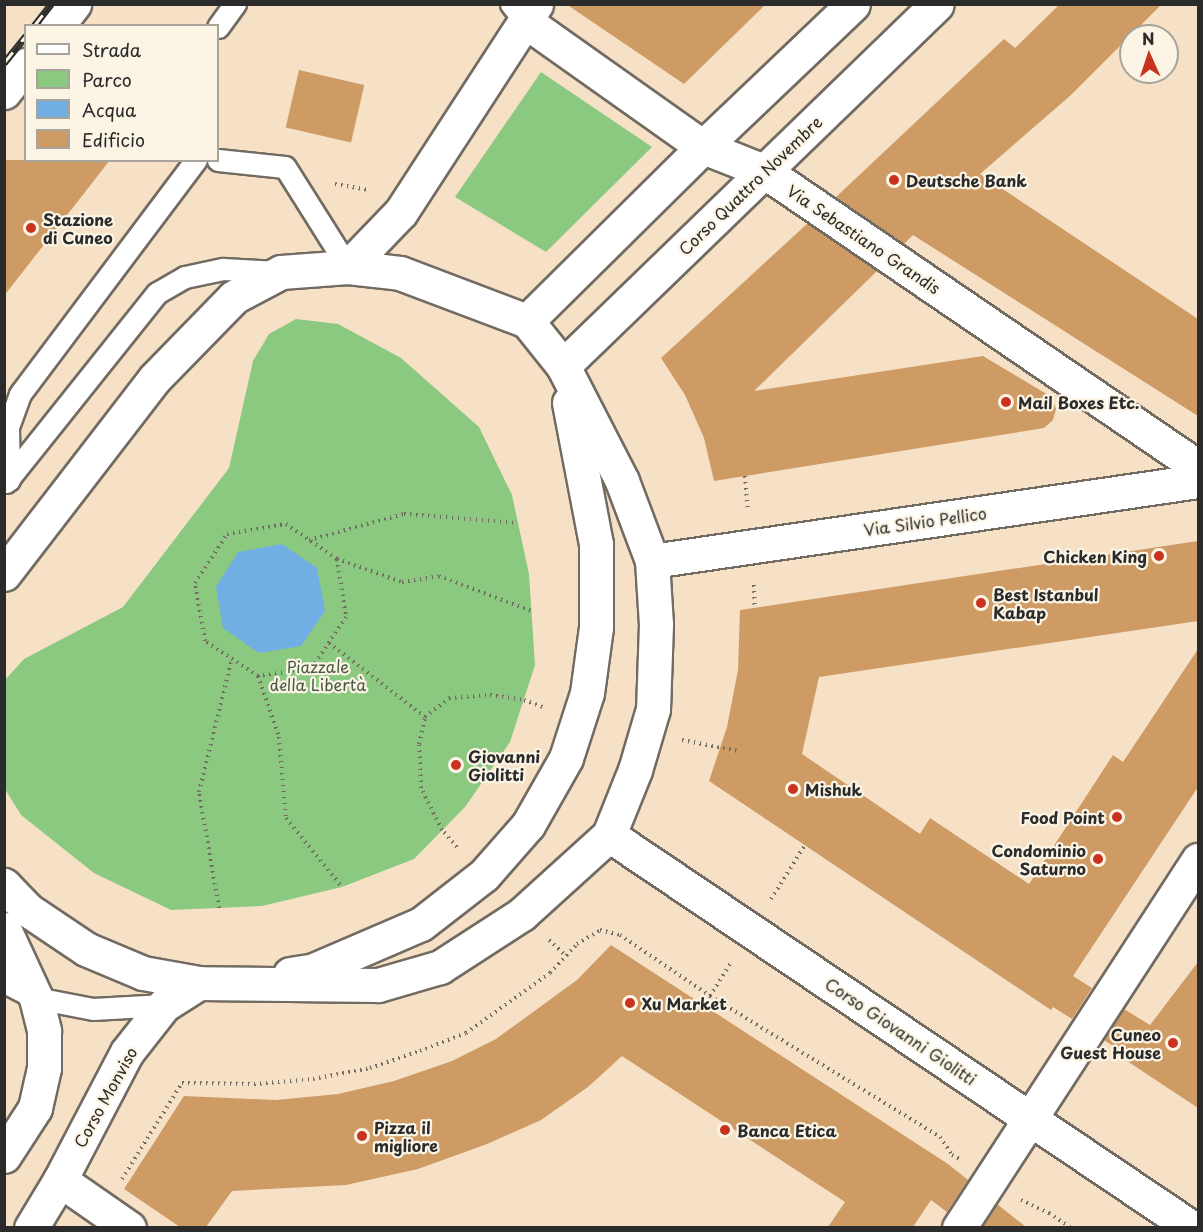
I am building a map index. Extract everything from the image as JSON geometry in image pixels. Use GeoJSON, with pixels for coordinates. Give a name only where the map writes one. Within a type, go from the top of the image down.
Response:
{"type":"FeatureCollection","features":[{"type":"Feature","properties":{"kind":"main road"},"geometry":{"type":"LineString","coordinates":[[59,24],[74,4]]}},
{"type":"Feature","properties":{"kind":"main road"},"geometry":{"type":"LineString","coordinates":[[527,321],[703,147],[853,4]]}},
{"type":"Feature","properties":{"kind":"main road","name":"Corso Quattro Novembre"},"geometry":{"type":"LineString","coordinates":[[563,366],[937,4]]}},
{"type":"Feature","properties":{"kind":"main road"},"geometry":{"type":"LineString","coordinates":[[348,267],[401,212],[524,10]]}},
{"type":"Feature","properties":{"kind":"main road","name":"Via Sebastiano Grandis"},"geometry":{"type":"LineString","coordinates":[[524,10],[703,147],[764,171],[1198,466]]}},
{"type":"Feature","properties":{"kind":"main road"},"geometry":{"type":"LineString","coordinates":[[4,92],[24,67]]}},
{"type":"Feature","properties":{"kind":"main road"},"geometry":{"type":"LineString","coordinates":[[4,574],[156,378],[234,297],[281,272],[348,267],[400,273],[527,321],[563,366],[622,482],[652,561],[656,624],[653,709],[635,770],[609,835],[522,914],[440,967],[378,985],[238,985],[199,983],[144,973],[86,949],[28,910],[4,885]]}},
{"type":"Feature","properties":{"kind":"main road"},"geometry":{"type":"LineString","coordinates":[[238,985],[314,970],[421,924],[484,875],[528,825],[566,758],[587,693],[595,638],[596,544],[582,479],[563,366]]}},
{"type":"Feature","properties":{"kind":"main road","name":"Via Silvio Pellico"},"geometry":{"type":"LineString","coordinates":[[652,561],[1198,481]]}},
{"type":"Feature","properties":{"kind":"main road","name":"Corso Giovanni Giolitti"},"geometry":{"type":"LineString","coordinates":[[609,835],[1192,1227]]}},
{"type":"Feature","properties":{"kind":"main road"},"geometry":{"type":"LineString","coordinates":[[959,1227],[1032,1119],[1198,860]]}},
{"type":"Feature","properties":{"kind":"main road"},"geometry":{"type":"LineString","coordinates":[[4,929],[36,998],[44,1030],[44,1068],[35,1108],[4,1156]]}},
{"type":"Feature","properties":{"kind":"main road","name":"Corso Monviso"},"geometry":{"type":"LineString","coordinates":[[31,1227],[60,1180],[127,1052],[164,1005],[199,983]]}},
{"type":"Feature","properties":{"kind":"main road"},"geometry":{"type":"LineString","coordinates":[[60,1180],[116,1219]]}},
{"type":"Feature","properties":{"kind":"lane"},"geometry":{"type":"LineString","coordinates":[[219,26],[236,4]]}},
{"type":"Feature","properties":{"kind":"lane"},"geometry":{"type":"LineString","coordinates":[[219,160],[285,167],[348,267]]}},
{"type":"Feature","properties":{"kind":"lane"},"geometry":{"type":"LineString","coordinates":[[7,482],[8,427],[20,394],[194,162]]}},
{"type":"Feature","properties":{"kind":"lane"},"geometry":{"type":"LineString","coordinates":[[7,482],[157,294],[185,277],[223,269],[281,272]]}},
{"type":"Feature","properties":{"kind":"lane"},"geometry":{"type":"LineString","coordinates":[[4,981],[36,998],[93,1009],[164,1005]]}},
{"type":"Feature","properties":{"kind":"path"},"geometry":{"type":"LineString","coordinates":[[309,540],[404,514],[518,523]]}},
{"type":"Feature","properties":{"kind":"path"},"geometry":{"type":"LineString","coordinates":[[342,887],[286,818],[279,737],[258,676],[205,641],[195,583],[200,573],[227,534],[286,524],[337,559],[402,582],[439,576],[531,611]]}},
{"type":"Feature","properties":{"kind":"path"},"geometry":{"type":"LineString","coordinates":[[258,676],[312,668],[329,643],[346,617],[337,559]]}},
{"type":"Feature","properties":{"kind":"path"},"geometry":{"type":"LineString","coordinates":[[329,643],[425,717]]}},
{"type":"Feature","properties":{"kind":"path"},"geometry":{"type":"LineString","coordinates":[[219,908],[199,792],[232,658]]}},
{"type":"Feature","properties":{"kind":"path"},"geometry":{"type":"LineString","coordinates":[[116,1219],[182,1083],[254,1084],[314,1079],[370,1068],[420,1052],[466,1034],[550,973],[577,944],[600,930],[620,935],[710,996],[940,1137],[952,1155],[1018,1199],[1050,1213],[1071,1227]]}},
{"type":"Feature","properties":{"kind":"green space"},"geometry":{"type":"Polygon","coordinates":[[[541,72],[652,147],[546,252],[455,197],[541,72]]]}},
{"type":"Feature","properties":{"kind":"green space","name":"Piazzale della Libertà"},"geometry":{"type":"Polygon","coordinates":[[[296,319],[338,324],[401,358],[479,427],[512,495],[529,574],[535,665],[510,742],[465,807],[414,859],[342,887],[262,906],[171,910],[94,873],[21,815],[5,789],[5,680],[24,659],[123,607],[229,468],[253,361],[269,334],[296,319]]]}},
{"type":"Feature","properties":{"kind":"water"},"geometry":{"type":"Polygon","coordinates":[[[282,544],[317,568],[325,611],[301,646],[259,653],[223,628],[216,587],[238,552],[282,544]]]}},
{"type":"Feature","properties":{"kind":"building"},"geometry":{"type":"Polygon","coordinates":[[[566,4],[766,4],[684,84],[566,4]]]}},
{"type":"Feature","properties":{"kind":"building"},"geometry":{"type":"Polygon","coordinates":[[[1060,4],[1162,4],[1142,24],[1119,24],[1119,47],[1071,95],[980,174],[1198,319],[1198,416],[913,235],[904,244],[836,197],[1004,39],[1015,48],[1060,4]]]}},
{"type":"Feature","properties":{"kind":"building"},"geometry":{"type":"Polygon","coordinates":[[[299,70],[364,85],[351,143],[286,127],[299,70]]]}},
{"type":"Feature","properties":{"kind":"building","name":"Stazione di Cuneo"},"geometry":{"type":"Polygon","coordinates":[[[4,160],[108,162],[4,296],[4,160]]]}},
{"type":"Feature","properties":{"kind":"building"},"geometry":{"type":"Polygon","coordinates":[[[808,223],[877,271],[754,391],[983,356],[1050,396],[1056,409],[1053,420],[1044,428],[714,481],[704,438],[685,395],[661,358],[808,223]]]}},
{"type":"Feature","properties":{"kind":"building"},"geometry":{"type":"Polygon","coordinates":[[[1198,541],[1198,621],[819,677],[802,754],[920,834],[930,818],[1029,884],[1113,755],[1123,762],[1198,649],[1198,787],[1073,976],[1092,988],[1072,1019],[1053,1007],[1051,1010],[709,781],[727,727],[738,670],[740,610],[1198,541]]]}},
{"type":"Feature","properties":{"kind":"building"},"geometry":{"type":"Polygon","coordinates":[[[611,945],[948,1164],[968,1180],[947,1212],[931,1200],[913,1227],[828,1227],[845,1202],[622,1056],[588,1087],[541,1120],[487,1144],[418,1169],[346,1185],[232,1191],[206,1227],[180,1227],[124,1189],[184,1096],[276,1100],[338,1094],[394,1081],[452,1061],[496,1039],[577,980],[611,945]]]}},
{"type":"Feature","properties":{"kind":"building"},"geometry":{"type":"Polygon","coordinates":[[[1198,962],[1198,1108],[1124,1059],[1127,1055],[1104,1040],[1124,1009],[1150,1025],[1198,962]]]}},
{"type":"Feature","properties":{"kind":"building"},"geometry":{"type":"Polygon","coordinates":[[[997,1204],[1026,1227],[982,1227],[997,1204]]]}},
{"type":"Feature","properties":{"kind":"railway"},"geometry":{"type":"LineString","coordinates":[[36,24],[51,4]]}},
{"type":"Feature","properties":{"kind":"railway"},"geometry":{"type":"LineString","coordinates":[[4,63],[24,38]]}},
{"type":"Feature","properties":{"kind":"place","name":"Deutsche Bank"},"geometry":{"type":"Point","coordinates":[894,180]}},
{"type":"Feature","properties":{"kind":"place","name":"Stazione di Cuneo"},"geometry":{"type":"Point","coordinates":[31,228]}},
{"type":"Feature","properties":{"kind":"place","name":"Mail Boxes Etc."},"geometry":{"type":"Point","coordinates":[1006,402]}},
{"type":"Feature","properties":{"kind":"place","name":"Chicken King"},"geometry":{"type":"Point","coordinates":[1159,556]}},
{"type":"Feature","properties":{"kind":"place","name":"Best Istanbul Kabap"},"geometry":{"type":"Point","coordinates":[981,603]}},
{"type":"Feature","properties":{"kind":"place","name":"Giovanni Giolitti"},"geometry":{"type":"Point","coordinates":[456,765]}},
{"type":"Feature","properties":{"kind":"place","name":"Mishuk"},"geometry":{"type":"Point","coordinates":[793,789]}},
{"type":"Feature","properties":{"kind":"place","name":"Food Point"},"geometry":{"type":"Point","coordinates":[1117,817]}},
{"type":"Feature","properties":{"kind":"place","name":"Condominio Saturno"},"geometry":{"type":"Point","coordinates":[1098,859]}},
{"type":"Feature","properties":{"kind":"place","name":"Xu Market"},"geometry":{"type":"Point","coordinates":[630,1003]}},
{"type":"Feature","properties":{"kind":"place","name":"Cuneo Guest House"},"geometry":{"type":"Point","coordinates":[1173,1043]}},
{"type":"Feature","properties":{"kind":"place","name":"Banca Etica"},"geometry":{"type":"Point","coordinates":[725,1130]}},
{"type":"Feature","properties":{"kind":"place","name":"Pizza il migliore"},"geometry":{"type":"Point","coordinates":[362,1136]}}]}
